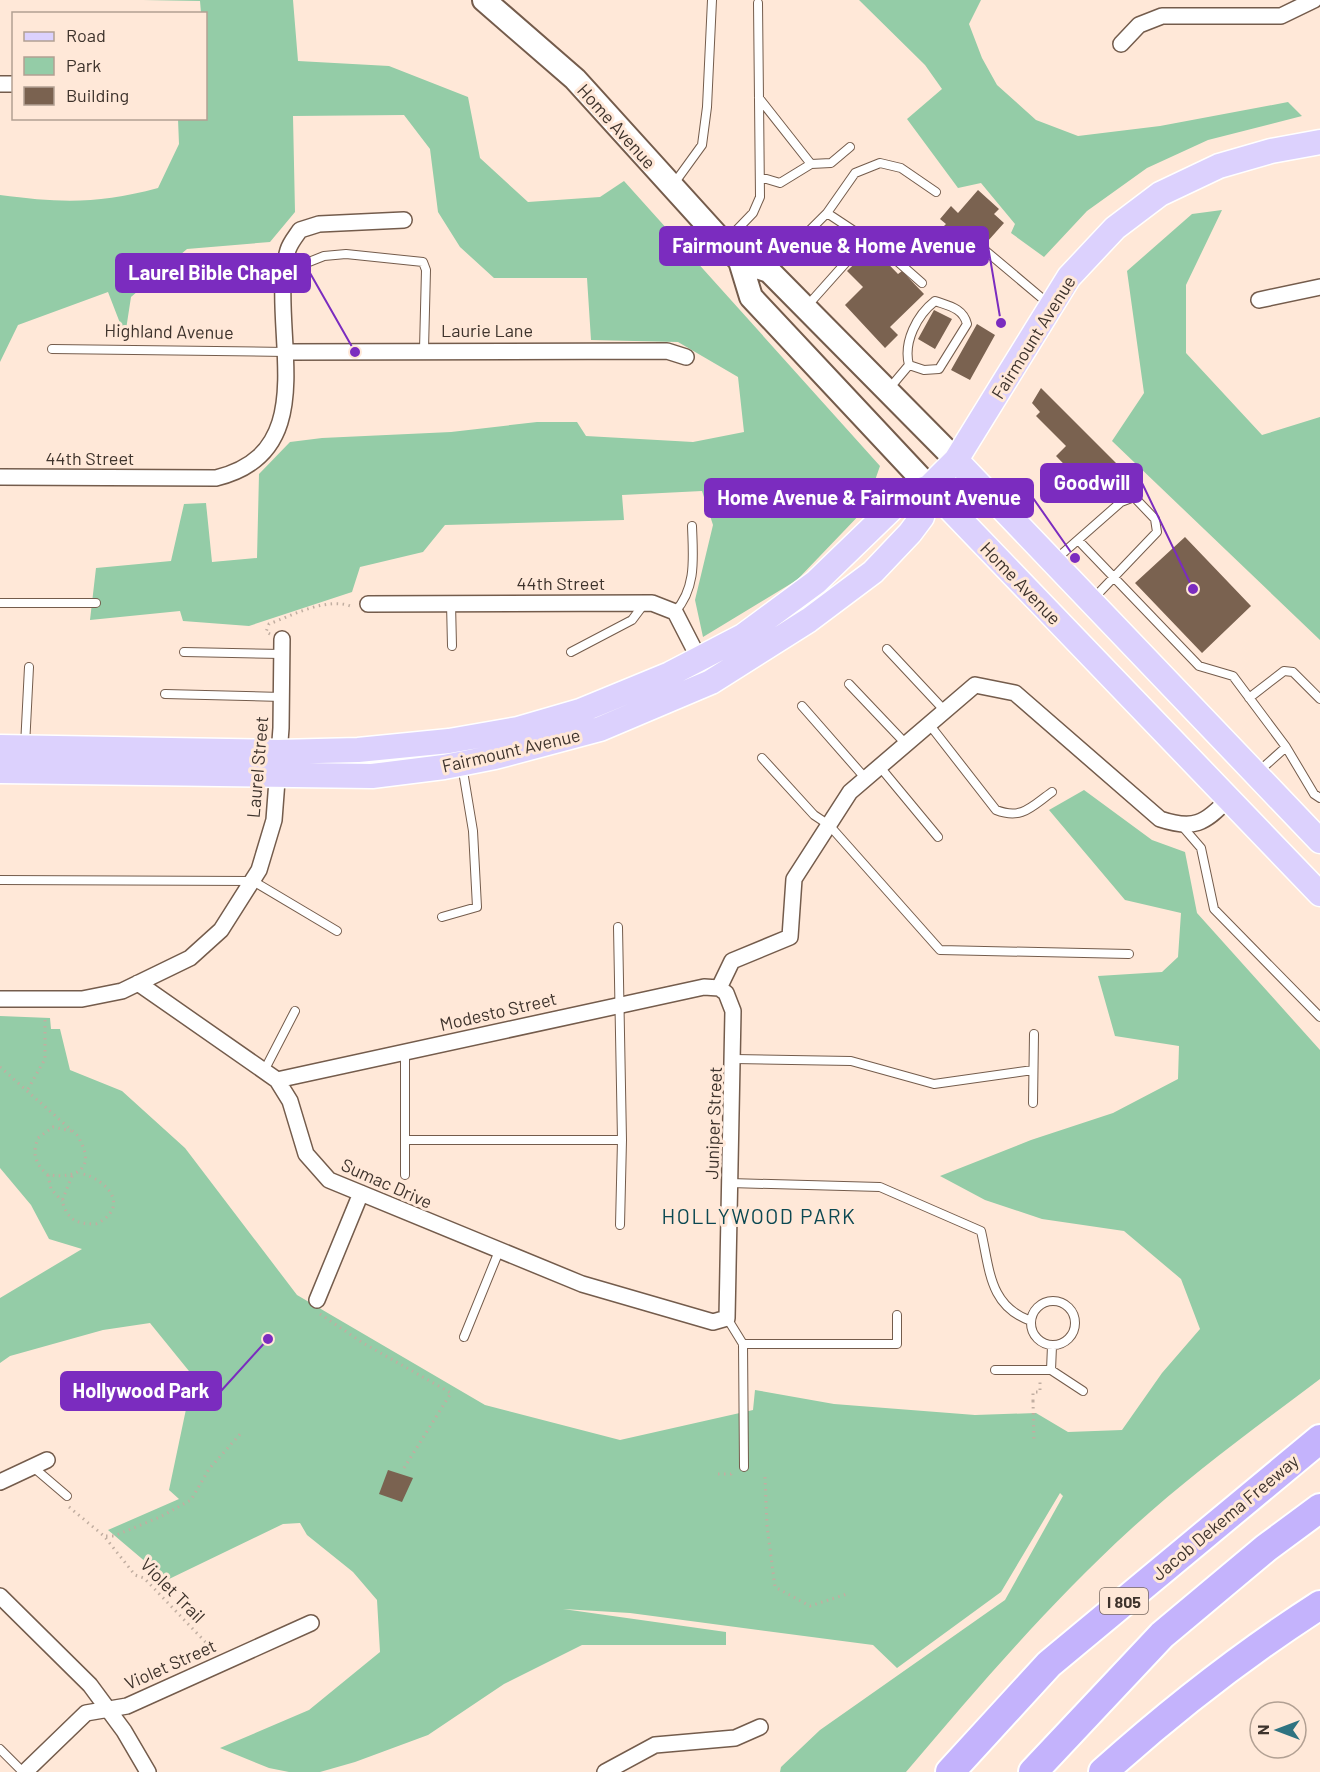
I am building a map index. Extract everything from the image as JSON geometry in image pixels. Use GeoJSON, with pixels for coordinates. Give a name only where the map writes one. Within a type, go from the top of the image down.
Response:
{"type":"FeatureCollection","features":[{"type":"Feature","properties":{"kind":"highway","name":"Jacob Dekema Freeway"},"geometry":{"type":"LineString","coordinates":[[950,1772],[1049,1664],[1317,1439]]}},
{"type":"Feature","properties":{"kind":"highway","name":"I 805"},"geometry":{"type":"LineString","coordinates":[[1034,1772],[1162,1635],[1266,1548],[1320,1508]]}},
{"type":"Feature","properties":{"kind":"highway"},"geometry":{"type":"LineString","coordinates":[[1103,1772],[1139,1740],[1273,1635],[1320,1605]]}},
{"type":"Feature","properties":{"kind":"main road","name":"Home Avenue"},"geometry":{"type":"LineString","coordinates":[[484,0],[575,79],[740,261],[751,297],[929,487],[1320,894]]}},
{"type":"Feature","properties":{"kind":"main road","name":"Fairmount Avenue"},"geometry":{"type":"LineString","coordinates":[[0,771],[277,763],[369,749],[449,741],[518,729],[580,711],[700,660],[743,636],[816,582],[905,496],[929,487],[956,460],[1069,277],[1115,228],[1160,194],[1219,166],[1245,157],[1320,141]]}},
{"type":"Feature","properties":{"kind":"main road","name":"Home Avenue"},"geometry":{"type":"LineString","coordinates":[[740,261],[769,271],[956,460],[1320,842]]}},
{"type":"Feature","properties":{"kind":"main road","name":"Fairmount Avenue"},"geometry":{"type":"LineString","coordinates":[[0,747],[277,763],[372,776],[462,764],[600,729],[711,682],[809,620],[873,572],[922,517],[929,487]]}},
{"type":"Feature","properties":{"kind":"street"},"geometry":{"type":"LineString","coordinates":[[1120,44],[1139,26],[1162,16],[1281,16],[1314,0]]}},
{"type":"Feature","properties":{"kind":"street"},"geometry":{"type":"LineString","coordinates":[[286,352],[284,271],[289,248],[300,230],[319,224],[404,220]]}},
{"type":"Feature","properties":{"kind":"street"},"geometry":{"type":"LineString","coordinates":[[1259,300],[1320,287]]}},
{"type":"Feature","properties":{"kind":"street","name":"Laurie Lane"},"geometry":{"type":"LineString","coordinates":[[286,352],[424,349],[667,351],[686,357]]}},
{"type":"Feature","properties":{"kind":"street","name":"44th Street"},"geometry":{"type":"LineString","coordinates":[[0,477],[216,478],[231,474],[261,458],[274,441],[284,401],[286,352]]}},
{"type":"Feature","properties":{"kind":"street","name":"44th Street"},"geometry":{"type":"LineString","coordinates":[[368,604],[644,603],[675,612]]}},
{"type":"Feature","properties":{"kind":"street"},"geometry":{"type":"LineString","coordinates":[[675,612],[711,682]]}},
{"type":"Feature","properties":{"kind":"street","name":"Laurel Street"},"geometry":{"type":"LineString","coordinates":[[138,983],[190,958],[206,944],[221,930],[253,881],[274,820],[282,697],[282,646]]}},
{"type":"Feature","properties":{"kind":"street"},"geometry":{"type":"LineString","coordinates":[[723,990],[732,961],[790,937],[794,879],[850,792],[975,685],[1015,693],[1160,819],[1182,826],[1209,819],[1228,799]]}},
{"type":"Feature","properties":{"kind":"street"},"geometry":{"type":"LineString","coordinates":[[0,999],[82,999],[122,991],[138,983]]}},
{"type":"Feature","properties":{"kind":"street","name":"Sumac Drive"},"geometry":{"type":"LineString","coordinates":[[138,983],[271,1075],[290,1101],[306,1154],[329,1180],[582,1284],[713,1322],[727,1318]]}},
{"type":"Feature","properties":{"kind":"street","name":"Modesto Street"},"geometry":{"type":"LineString","coordinates":[[271,1075],[405,1051],[620,1003],[704,987],[723,990]]}},
{"type":"Feature","properties":{"kind":"street","name":"Juniper Street"},"geometry":{"type":"LineString","coordinates":[[723,990],[734,1011],[727,1318]]}},
{"type":"Feature","properties":{"kind":"street"},"geometry":{"type":"LineString","coordinates":[[317,1300],[361,1193]]}},
{"type":"Feature","properties":{"kind":"street"},"geometry":{"type":"LineString","coordinates":[[0,1482],[40,1463]]}},
{"type":"Feature","properties":{"kind":"street"},"geometry":{"type":"LineString","coordinates":[[0,1596],[90,1685],[124,1731],[148,1772]]}},
{"type":"Feature","properties":{"kind":"street","name":"Violet Street"},"geometry":{"type":"LineString","coordinates":[[24,1772],[86,1713],[127,1706],[311,1623]]}},
{"type":"Feature","properties":{"kind":"street"},"geometry":{"type":"LineString","coordinates":[[605,1772],[655,1745],[735,1738],[760,1727]]}},
{"type":"Feature","properties":{"kind":"lane"},"geometry":{"type":"LineString","coordinates":[[672,186],[702,145],[707,107],[712,0]]}},
{"type":"Feature","properties":{"kind":"lane"},"geometry":{"type":"LineString","coordinates":[[724,243],[757,206],[760,177],[758,3]]}},
{"type":"Feature","properties":{"kind":"lane"},"geometry":{"type":"LineString","coordinates":[[759,98],[811,164]]}},
{"type":"Feature","properties":{"kind":"lane"},"geometry":{"type":"LineString","coordinates":[[760,177],[780,183],[811,164],[831,163],[850,147]]}},
{"type":"Feature","properties":{"kind":"lane"},"geometry":{"type":"LineString","coordinates":[[769,271],[827,213],[855,173],[880,163],[901,168],[936,192]]}},
{"type":"Feature","properties":{"kind":"lane"},"geometry":{"type":"LineString","coordinates":[[827,213],[889,254],[922,283]]}},
{"type":"Feature","properties":{"kind":"lane"},"geometry":{"type":"LineString","coordinates":[[805,308],[866,240]]}},
{"type":"Feature","properties":{"kind":"lane"},"geometry":{"type":"LineString","coordinates":[[987,252],[1051,306]]}},
{"type":"Feature","properties":{"kind":"lane"},"geometry":{"type":"LineString","coordinates":[[284,271],[324,256],[346,254],[423,262],[426,270],[424,349]]}},
{"type":"Feature","properties":{"kind":"lane"},"geometry":{"type":"LineString","coordinates":[[935,301],[956,308],[965,316],[967,324],[939,369],[924,370],[909,365],[905,352],[915,326],[926,308],[935,301]]}},
{"type":"Feature","properties":{"kind":"lane","name":"Highland Avenue"},"geometry":{"type":"LineString","coordinates":[[52,349],[286,352]]}},
{"type":"Feature","properties":{"kind":"lane"},"geometry":{"type":"LineString","coordinates":[[888,391],[909,365]]}},
{"type":"Feature","properties":{"kind":"lane"},"geometry":{"type":"LineString","coordinates":[[1052,562],[1120,502],[1134,497],[1155,519],[1157,532],[1089,602]]}},
{"type":"Feature","properties":{"kind":"lane"},"geometry":{"type":"LineString","coordinates":[[675,612],[686,599],[693,576],[693,526]]}},
{"type":"Feature","properties":{"kind":"lane"},"geometry":{"type":"LineString","coordinates":[[1077,540],[1200,666],[1233,676],[1286,747],[1300,773],[1320,798]]}},
{"type":"Feature","properties":{"kind":"lane"},"geometry":{"type":"LineString","coordinates":[[0,603],[96,603]]}},
{"type":"Feature","properties":{"kind":"lane"},"geometry":{"type":"LineString","coordinates":[[451,603],[452,646]]}},
{"type":"Feature","properties":{"kind":"lane"},"geometry":{"type":"LineString","coordinates":[[571,652],[632,620],[644,603]]}},
{"type":"Feature","properties":{"kind":"lane"},"geometry":{"type":"LineString","coordinates":[[184,652],[282,646]]}},
{"type":"Feature","properties":{"kind":"lane"},"geometry":{"type":"LineString","coordinates":[[886,650],[945,711]]}},
{"type":"Feature","properties":{"kind":"lane"},"geometry":{"type":"LineString","coordinates":[[25,747],[29,667]]}},
{"type":"Feature","properties":{"kind":"lane"},"geometry":{"type":"LineString","coordinates":[[1249,698],[1284,670],[1293,672],[1320,699]]}},
{"type":"Feature","properties":{"kind":"lane"},"geometry":{"type":"LineString","coordinates":[[849,684],[906,744]]}},
{"type":"Feature","properties":{"kind":"lane"},"geometry":{"type":"LineString","coordinates":[[165,694],[282,697]]}},
{"type":"Feature","properties":{"kind":"lane"},"geometry":{"type":"LineString","coordinates":[[802,706],[866,779]]}},
{"type":"Feature","properties":{"kind":"lane"},"geometry":{"type":"LineString","coordinates":[[929,724],[996,810],[1009,814],[1025,812],[1052,792]]}},
{"type":"Feature","properties":{"kind":"lane"},"geometry":{"type":"LineString","coordinates":[[1255,774],[1286,747]]}},
{"type":"Feature","properties":{"kind":"lane"},"geometry":{"type":"LineString","coordinates":[[762,758],[814,815],[829,825],[940,950],[1129,954]]}},
{"type":"Feature","properties":{"kind":"lane"},"geometry":{"type":"LineString","coordinates":[[442,917],[477,907],[473,831],[462,764]]}},
{"type":"Feature","properties":{"kind":"lane"},"geometry":{"type":"LineString","coordinates":[[880,766],[938,837]]}},
{"type":"Feature","properties":{"kind":"lane"},"geometry":{"type":"LineString","coordinates":[[1182,826],[1201,848],[1214,909],[1320,1017]]}},
{"type":"Feature","properties":{"kind":"lane"},"geometry":{"type":"LineString","coordinates":[[0,880],[253,881],[337,931]]}},
{"type":"Feature","properties":{"kind":"lane"},"geometry":{"type":"LineString","coordinates":[[618,927],[622,1140],[620,1226]]}},
{"type":"Feature","properties":{"kind":"lane"},"geometry":{"type":"LineString","coordinates":[[271,1075],[296,1011]]}},
{"type":"Feature","properties":{"kind":"lane"},"geometry":{"type":"LineString","coordinates":[[1033,1103],[1034,1034]]}},
{"type":"Feature","properties":{"kind":"lane"},"geometry":{"type":"LineString","coordinates":[[405,1051],[405,1175]]}},
{"type":"Feature","properties":{"kind":"lane"},"geometry":{"type":"LineString","coordinates":[[734,1059],[851,1061],[934,1084],[1033,1070]]}},
{"type":"Feature","properties":{"kind":"lane"},"geometry":{"type":"LineString","coordinates":[[406,1140],[622,1140]]}},
{"type":"Feature","properties":{"kind":"lane"},"geometry":{"type":"LineString","coordinates":[[730,1183],[880,1187],[981,1231],[994,1290],[1003,1304],[1015,1315],[1031,1322],[1039,1340],[1052,1346],[1065,1342],[1074,1332],[1074,1318],[1071,1311],[1066,1305],[1051,1301],[1038,1308],[1031,1322]]}},
{"type":"Feature","properties":{"kind":"lane"},"geometry":{"type":"LineString","coordinates":[[464,1337],[499,1251]]}},
{"type":"Feature","properties":{"kind":"lane"},"geometry":{"type":"LineString","coordinates":[[743,1344],[897,1344],[897,1315]]}},
{"type":"Feature","properties":{"kind":"lane"},"geometry":{"type":"LineString","coordinates":[[727,1318],[743,1344],[744,1467]]}},
{"type":"Feature","properties":{"kind":"lane"},"geometry":{"type":"LineString","coordinates":[[1051,1370],[1052,1346]]}},
{"type":"Feature","properties":{"kind":"lane"},"geometry":{"type":"LineString","coordinates":[[995,1370],[1051,1370],[1083,1390]]}},
{"type":"Feature","properties":{"kind":"lane"},"geometry":{"type":"LineString","coordinates":[[40,1463],[67,1496]]}},
{"type":"Feature","properties":{"kind":"lane"},"geometry":{"type":"LineString","coordinates":[[0,1749],[24,1772]]}},
{"type":"Feature","properties":{"kind":"path"},"geometry":{"type":"LineString","coordinates":[[282,646],[266,632],[269,624],[310,608],[346,603],[359,609],[368,604]]}},
{"type":"Feature","properties":{"kind":"path"},"geometry":{"type":"LineString","coordinates":[[28,1089],[45,1059],[45,1016]]}},
{"type":"Feature","properties":{"kind":"path"},"geometry":{"type":"LineString","coordinates":[[0,1067],[28,1089],[82,1143],[83,1165],[79,1173],[72,1176],[48,1175]]}},
{"type":"Feature","properties":{"kind":"path"},"geometry":{"type":"LineString","coordinates":[[71,1131],[53,1127],[38,1138],[34,1156],[39,1167],[48,1175],[51,1189],[62,1201],[66,1214],[80,1224],[96,1224],[109,1213],[113,1201],[111,1189],[101,1180],[79,1173]]}},
{"type":"Feature","properties":{"kind":"path"},"geometry":{"type":"LineString","coordinates":[[62,1201],[72,1176]]}},
{"type":"Feature","properties":{"kind":"path"},"geometry":{"type":"LineString","coordinates":[[317,1300],[313,1309],[363,1343],[451,1393],[404,1468]]}},
{"type":"Feature","properties":{"kind":"path"},"geometry":{"type":"LineString","coordinates":[[1034,1441],[1033,1392],[1040,1392],[1040,1380]]}},
{"type":"Feature","properties":{"kind":"path"},"geometry":{"type":"LineString","coordinates":[[104,1536],[114,1536],[160,1517],[191,1500],[209,1469],[242,1432]]}},
{"type":"Feature","properties":{"kind":"path"},"geometry":{"type":"LineString","coordinates":[[718,1474],[731,1474],[733,1469]]}},
{"type":"Feature","properties":{"kind":"path"},"geometry":{"type":"LineString","coordinates":[[765,1477],[767,1526],[775,1587],[810,1606],[847,1594]]}},
{"type":"Feature","properties":{"kind":"path","name":"Violet Trail"},"geometry":{"type":"LineString","coordinates":[[67,1496],[67,1506],[104,1536],[135,1575],[152,1585],[224,1662]]}},
{"type":"Feature","properties":{"kind":"green space"},"geometry":{"type":"Polygon","coordinates":[[[143,0],[293,0],[298,61],[389,66],[468,97],[480,158],[528,202],[600,197],[624,181],[880,466],[865,509],[797,580],[703,637],[695,600],[713,525],[702,491],[622,495],[624,520],[445,525],[423,552],[360,567],[352,592],[249,626],[183,621],[180,611],[90,620],[96,568],[171,561],[184,504],[206,503],[212,562],[257,558],[259,474],[290,442],[322,438],[451,432],[537,422],[577,422],[586,436],[693,442],[744,432],[738,377],[678,342],[591,340],[587,278],[494,278],[460,247],[438,212],[430,149],[404,115],[293,116],[295,212],[270,242],[187,249],[131,297],[125,336],[108,292],[18,325],[0,362],[0,195],[61,201],[117,197],[158,188],[179,144],[178,120],[207,120],[207,12],[201,12],[200,1],[143,0]]]}},
{"type":"Feature","properties":{"kind":"green space"},"geometry":{"type":"Polygon","coordinates":[[[859,0],[981,0],[969,24],[982,58],[997,85],[1036,120],[1078,136],[1160,126],[1288,102],[1302,116],[1208,140],[1147,168],[1087,211],[1044,257],[1011,233],[1015,224],[981,183],[958,188],[907,119],[942,89],[925,65],[859,0]]]}},
{"type":"Feature","properties":{"kind":"green space"},"geometry":{"type":"Polygon","coordinates":[[[1222,210],[1186,285],[1186,353],[1262,435],[1320,417],[1320,640],[1112,441],[1144,393],[1127,271],[1192,214],[1222,210]]]}},
{"type":"Feature","properties":{"kind":"green space"},"geometry":{"type":"Polygon","coordinates":[[[1084,790],[1152,840],[1185,852],[1197,913],[1320,1050],[1320,1379],[1176,1490],[1101,1557],[1015,1647],[906,1772],[780,1772],[781,1767],[820,1730],[1005,1600],[1063,1496],[1060,1493],[1001,1592],[897,1668],[873,1645],[630,1613],[563,1609],[726,1632],[726,1645],[582,1645],[504,1684],[428,1735],[355,1762],[320,1772],[289,1772],[269,1768],[220,1748],[309,1710],[380,1652],[377,1600],[353,1572],[307,1535],[300,1523],[283,1524],[167,1580],[108,1530],[179,1499],[169,1490],[193,1376],[150,1323],[103,1330],[10,1356],[0,1363],[0,1298],[82,1249],[49,1239],[31,1205],[0,1168],[0,1016],[50,1018],[51,1029],[60,1029],[70,1070],[122,1091],[185,1148],[297,1295],[485,1405],[620,1440],[753,1410],[755,1390],[834,1404],[975,1415],[1036,1413],[1068,1432],[1122,1430],[1162,1373],[1200,1329],[1181,1279],[1124,1231],[1042,1219],[985,1200],[940,1176],[1031,1140],[1113,1113],[1178,1079],[1179,1046],[1115,1036],[1098,976],[1162,972],[1178,957],[1181,913],[1125,900],[1049,810],[1084,790]]]}},
{"type":"Feature","properties":{"kind":"building"},"geometry":{"type":"Polygon","coordinates":[[[978,190],[999,209],[994,214],[1004,223],[970,261],[938,232],[946,224],[940,219],[951,206],[958,213],[978,190]]]}},
{"type":"Feature","properties":{"kind":"building"},"geometry":{"type":"Polygon","coordinates":[[[872,247],[898,274],[902,271],[924,294],[890,327],[898,335],[885,348],[845,305],[863,287],[847,271],[872,247]]]}},
{"type":"Feature","properties":{"kind":"building"},"geometry":{"type":"Polygon","coordinates":[[[934,310],[952,319],[935,349],[918,339],[934,310]]]}},
{"type":"Feature","properties":{"kind":"building"},"geometry":{"type":"Polygon","coordinates":[[[977,324],[995,335],[970,380],[951,370],[977,324]]]}},
{"type":"Feature","properties":{"kind":"building"},"geometry":{"type":"Polygon","coordinates":[[[1041,388],[1122,469],[1094,495],[1056,456],[1066,446],[1036,416],[1040,412],[1032,403],[1041,388]]]}},
{"type":"Feature","properties":{"kind":"building"},"geometry":{"type":"Polygon","coordinates":[[[1185,537],[1251,606],[1202,653],[1135,583],[1185,537]]]}},
{"type":"Feature","properties":{"kind":"building"},"geometry":{"type":"Polygon","coordinates":[[[388,1470],[413,1478],[402,1502],[379,1494],[388,1470]]]}},
{"type":"Feature","properties":{"kind":"place","name":"Fairmount Avenue & Home Avenue"},"geometry":{"type":"Point","coordinates":[1001,323]}},
{"type":"Feature","properties":{"kind":"place","name":"Laurel Bible Chapel"},"geometry":{"type":"Point","coordinates":[355,352]}},
{"type":"Feature","properties":{"kind":"place","name":"Home Avenue & Fairmount Avenue"},"geometry":{"type":"Point","coordinates":[1075,558]}},
{"type":"Feature","properties":{"kind":"place","name":"Goodwill"},"geometry":{"type":"Point","coordinates":[1193,589]}},
{"type":"Feature","properties":{"kind":"place","name":"Hollywood Park"},"geometry":{"type":"Point","coordinates":[268,1339]}},
{"type":"Feature","properties":{"kind":"district","name":"HOLLYWOOD PARK"},"geometry":{"type":"Point","coordinates":[759,1215]}}]}
